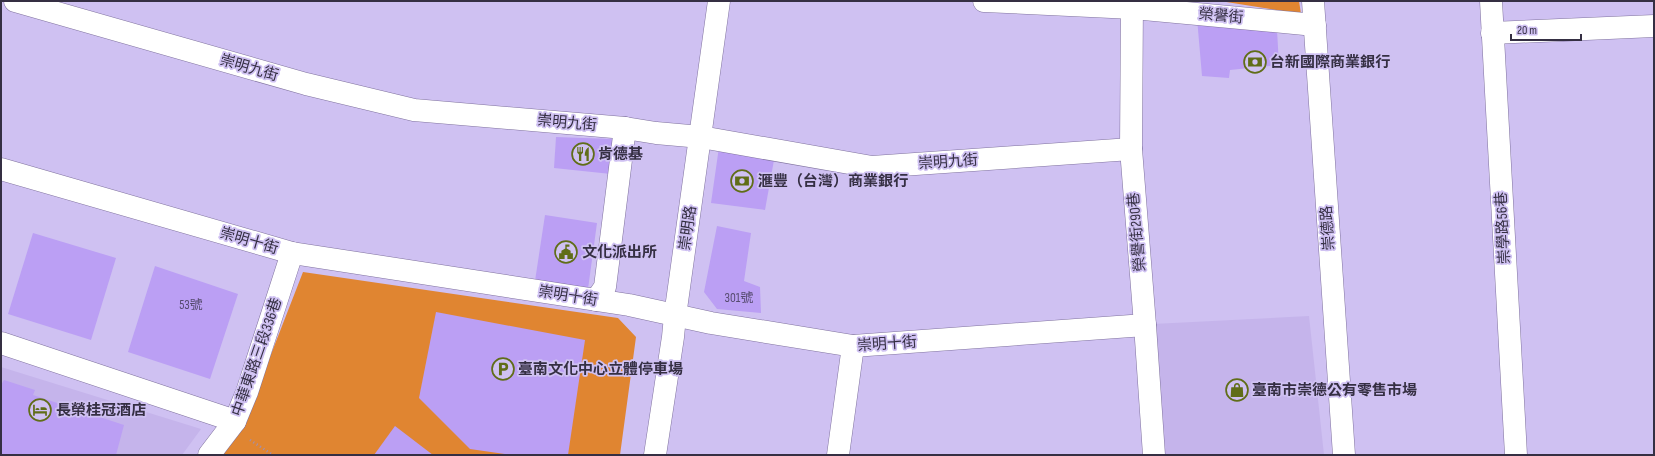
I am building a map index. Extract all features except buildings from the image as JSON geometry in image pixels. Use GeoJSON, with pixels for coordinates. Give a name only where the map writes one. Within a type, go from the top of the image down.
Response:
{"type":"FeatureCollection","features":[{"type":"Feature","properties":{"kind":"street","name":"崇明九街"},"geometry":{"type":"LineString","coordinates":[[15,1],[306,84],[414,110],[625,128],[656,133],[701,137],[872,167],[1131,149]]}},
{"type":"Feature","properties":{"kind":"street","name":"崇明路"},"geometry":{"type":"LineString","coordinates":[[655,455],[674,337],[675,316],[719,1]]}},
{"type":"Feature","properties":{"kind":"street","name":"榮譽街"},"geometry":{"type":"LineString","coordinates":[[984,1],[1133,4],[1315,25]]}},
{"type":"Feature","properties":{"kind":"street","name":"崇德路"},"geometry":{"type":"LineString","coordinates":[[1313,1],[1344,455]]}},
{"type":"Feature","properties":{"kind":"street","name":"崇學路56巷"},"geometry":{"type":"LineString","coordinates":[[1491,1],[1516,455]]}},
{"type":"Feature","properties":{"kind":"street","name":"榮譽街290巷"},"geometry":{"type":"LineString","coordinates":[[1133,4],[1131,149],[1154,455]]}},
{"type":"Feature","properties":{"kind":"street"},"geometry":{"type":"LineString","coordinates":[[1492,33],[1654,26]]}},
{"type":"Feature","properties":{"kind":"street"},"geometry":{"type":"LineString","coordinates":[[596,300],[606,287],[625,128]]}},
{"type":"Feature","properties":{"kind":"street","name":"崇明十街"},"geometry":{"type":"LineString","coordinates":[[1,169],[292,253],[629,305],[675,316],[853,346],[1145,325]]}},
{"type":"Feature","properties":{"kind":"street","name":"中華東路三段336巷"},"geometry":{"type":"LineString","coordinates":[[209,455],[240,429],[248,392],[292,253]]}},
{"type":"Feature","properties":{"kind":"street"},"geometry":{"type":"LineString","coordinates":[[1,343],[240,429]]}},
{"type":"Feature","properties":{"kind":"street"},"geometry":{"type":"LineString","coordinates":[[838,455],[853,346]]}},
{"type":"Feature","properties":{"kind":"path"},"geometry":{"type":"LineString","coordinates":[[240,429],[273,455]]}},
{"type":"Feature","properties":{"kind":"shaded area"},"geometry":{"type":"Polygon","coordinates":[[[1220,1],[1299,1],[1301,14],[1220,1]]]}},
{"type":"Feature","properties":{"kind":"shaded area"},"geometry":{"type":"Polygon","coordinates":[[[303,272],[618,318],[636,337],[620,455],[218,455],[247,416],[303,272]]]}},
{"type":"Feature","properties":{"kind":"shaded area","name":"臺南市崇德公有零售市場"},"geometry":{"type":"Polygon","coordinates":[[[1309,316],[1324,455],[1160,455],[1153,324],[1309,316]]]}},
{"type":"Feature","properties":{"kind":"shaded area"},"geometry":{"type":"Polygon","coordinates":[[[1,367],[201,429],[182,455],[1,455],[1,367]]]}},
{"type":"Feature","properties":{"kind":"place","name":"台新國際商業銀行"},"geometry":{"type":"Point","coordinates":[1255,62]}},
{"type":"Feature","properties":{"kind":"place","name":"肯德基"},"geometry":{"type":"Point","coordinates":[583,154]}},
{"type":"Feature","properties":{"kind":"place","name":"滙豐（台灣）商業銀行"},"geometry":{"type":"Point","coordinates":[742,181]}},
{"type":"Feature","properties":{"kind":"place","name":"文化派出所"},"geometry":{"type":"Point","coordinates":[566,252]}},
{"type":"Feature","properties":{"kind":"place","name":"臺南文化中心立體停車場"},"geometry":{"type":"Point","coordinates":[503,369]}},
{"type":"Feature","properties":{"kind":"place","name":"臺南市崇德公有零售市場"},"geometry":{"type":"Point","coordinates":[1237,390]}},
{"type":"Feature","properties":{"kind":"place","name":"長榮桂冠酒店"},"geometry":{"type":"Point","coordinates":[40,410]}}]}
